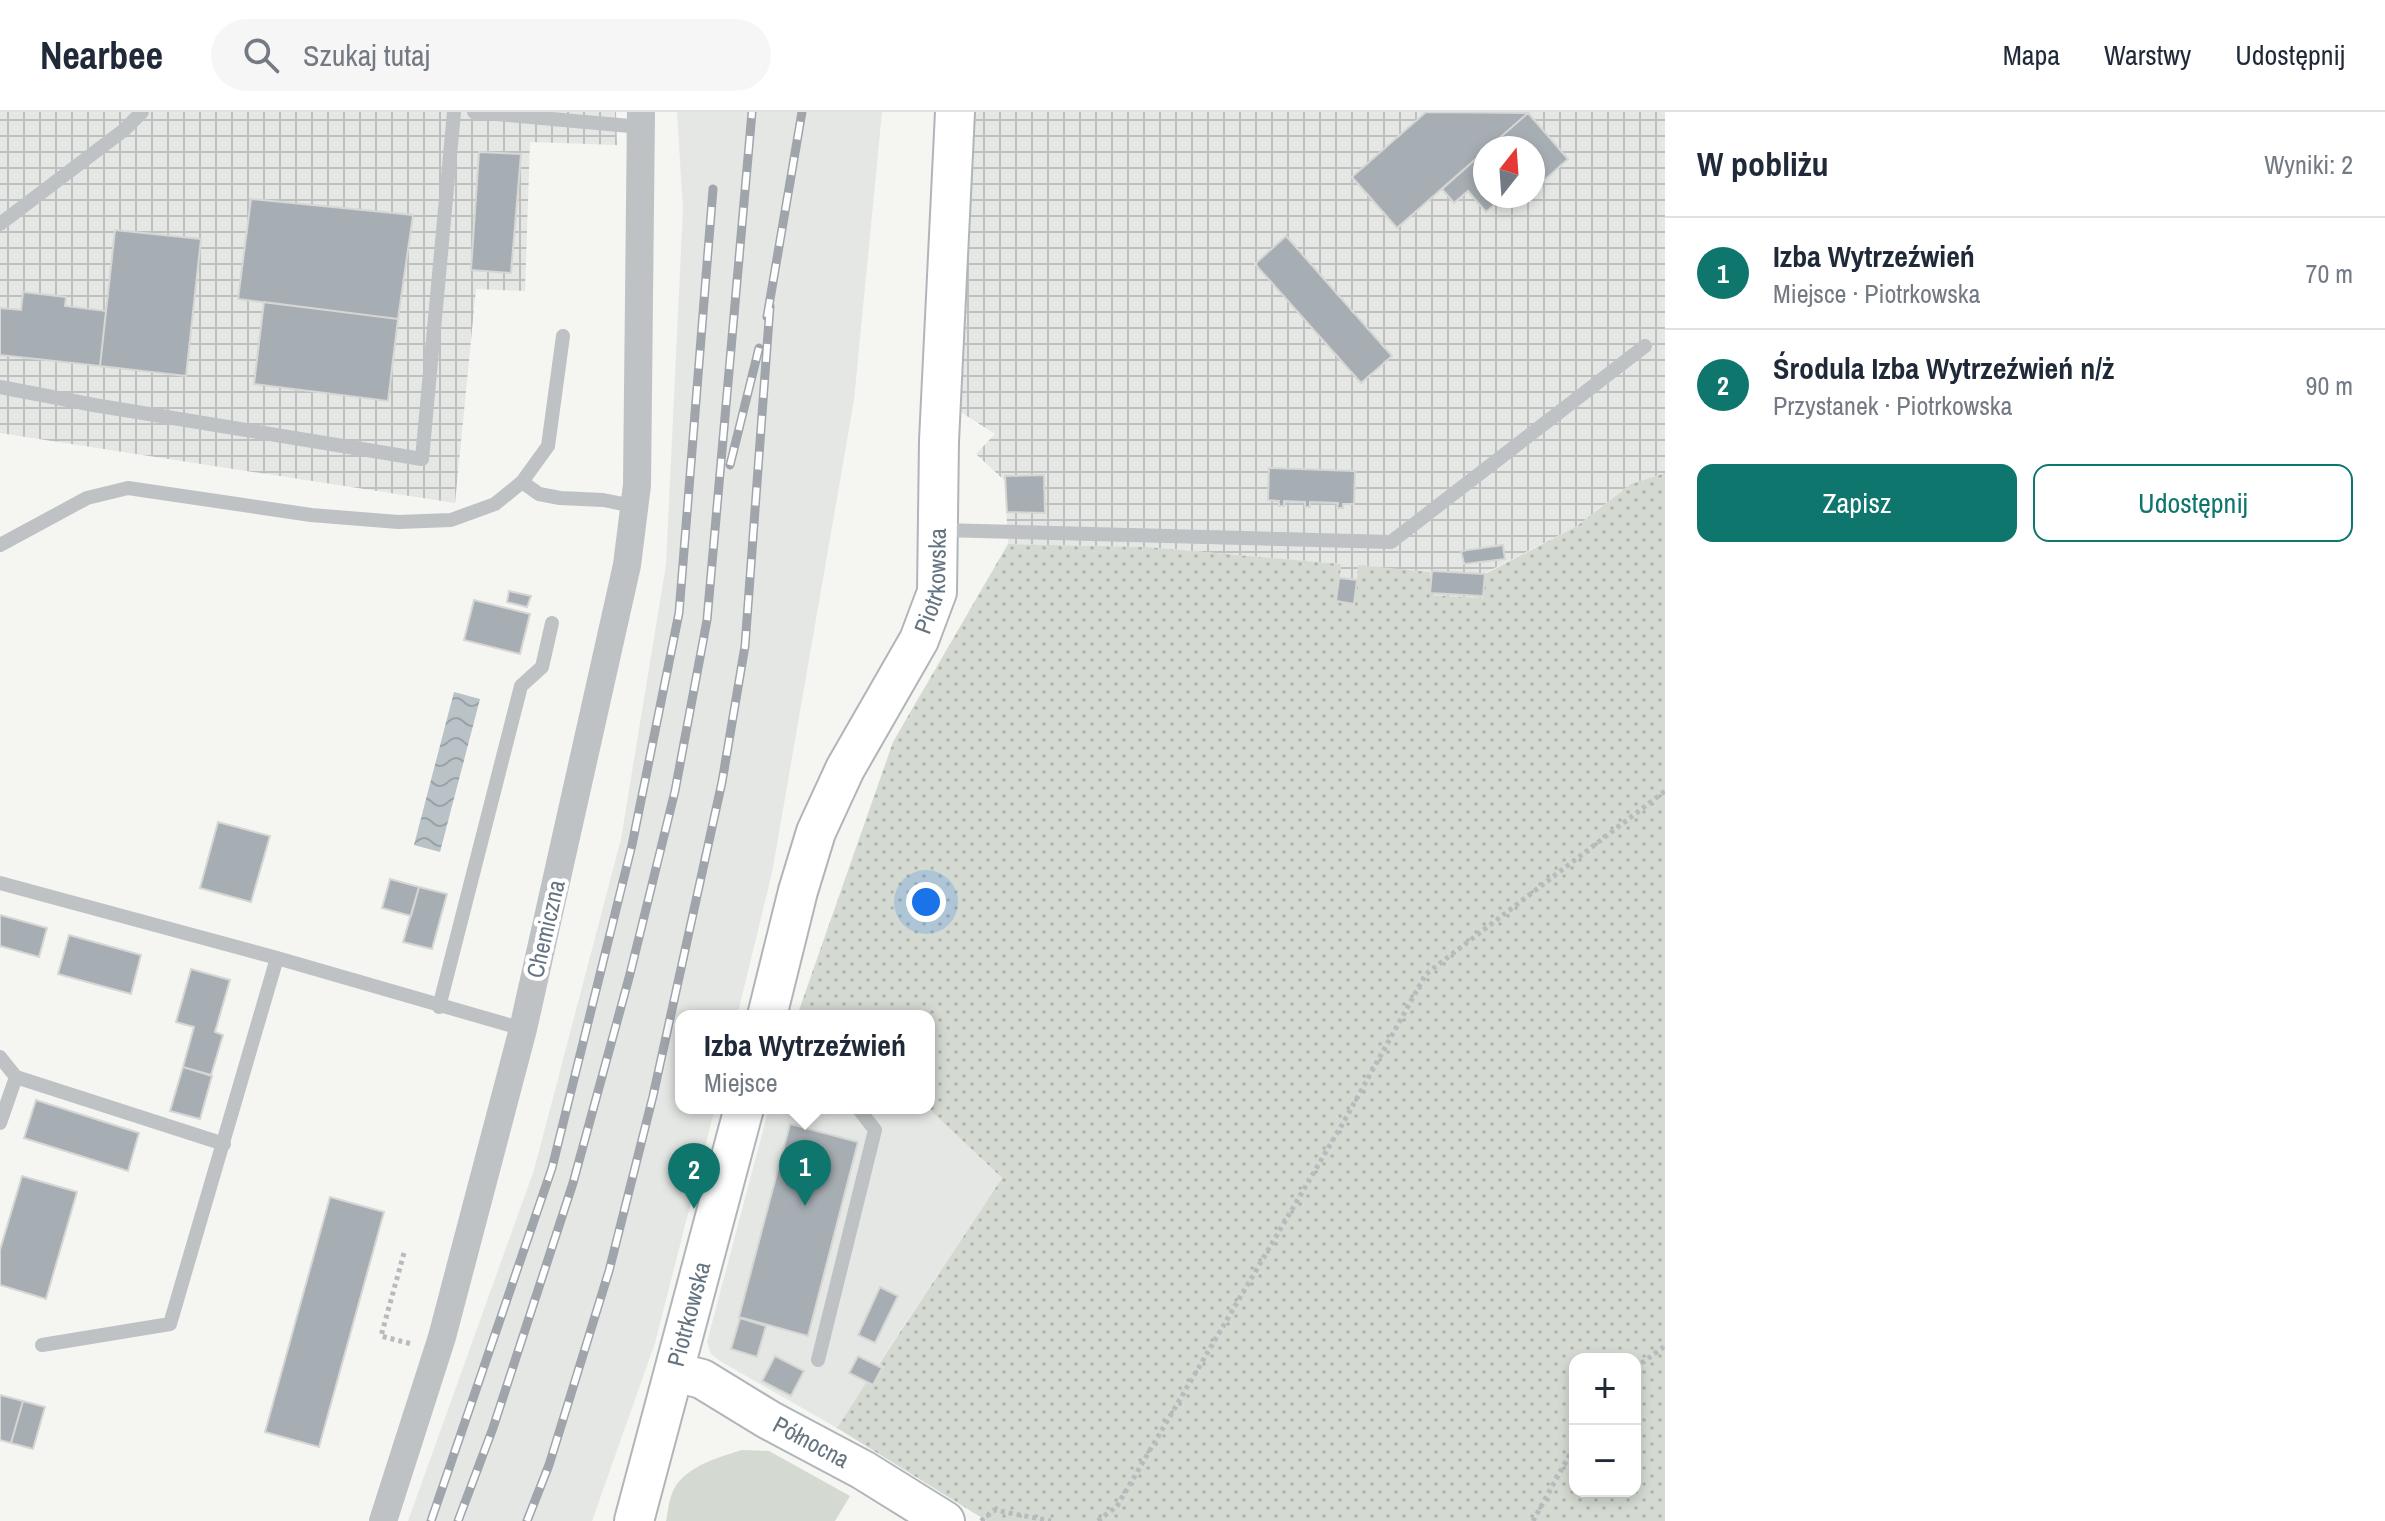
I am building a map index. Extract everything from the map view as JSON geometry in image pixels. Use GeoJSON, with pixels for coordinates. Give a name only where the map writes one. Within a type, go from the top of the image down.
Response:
{"type":"FeatureCollection","features":[{"type":"Feature","properties":{"kind":"street","name":"Piotrkowska"},"geometry":{"type":"LineString","coordinates":[[768,1010],[816,832],[845,769],[919,640],[937,592],[939,441],[955,112]]}},
{"type":"Feature","properties":{"kind":"street","name":"Chemiczna"},"geometry":{"type":"LineString","coordinates":[[383,1521],[442,1337],[523,1029],[627,565],[637,485],[641,119]]}},
{"type":"Feature","properties":{"kind":"street","name":"Piotrkowska"},"geometry":{"type":"LineString","coordinates":[[634,1521],[742,1114]]}},
{"type":"Feature","properties":{"kind":"street","name":"Północna"},"geometry":{"type":"LineString","coordinates":[[675,1372],[702,1379],[769,1420],[863,1470],[945,1521]]}},
{"type":"Feature","properties":{"kind":"lane"},"geometry":{"type":"LineString","coordinates":[[0,224],[124,130],[142,112]]}},
{"type":"Feature","properties":{"kind":"lane"},"geometry":{"type":"LineString","coordinates":[[0,387],[422,459],[454,112]]}},
{"type":"Feature","properties":{"kind":"lane"},"geometry":{"type":"LineString","coordinates":[[474,112],[641,119]]}},
{"type":"Feature","properties":{"kind":"lane"},"geometry":{"type":"LineString","coordinates":[[0,545],[87,498],[128,488],[311,515],[398,522],[451,520],[495,504],[522,482],[548,446],[563,336]]}},
{"type":"Feature","properties":{"kind":"lane"},"geometry":{"type":"LineString","coordinates":[[940,530],[1391,542],[1645,346]]}},
{"type":"Feature","properties":{"kind":"lane"},"geometry":{"type":"LineString","coordinates":[[522,482],[539,494],[634,506]]}},
{"type":"Feature","properties":{"kind":"lane"},"geometry":{"type":"LineString","coordinates":[[439,1007],[521,686],[542,667],[552,623]]}},
{"type":"Feature","properties":{"kind":"lane"},"geometry":{"type":"LineString","coordinates":[[0,883],[523,1029]]}},
{"type":"Feature","properties":{"kind":"lane"},"geometry":{"type":"LineString","coordinates":[[42,1345],[170,1324],[277,958]]}},
{"type":"Feature","properties":{"kind":"lane"},"geometry":{"type":"LineString","coordinates":[[0,1057],[16,1077],[224,1144]]}},
{"type":"Feature","properties":{"kind":"lane"},"geometry":{"type":"LineString","coordinates":[[0,1123],[16,1077]]}},
{"type":"Feature","properties":{"kind":"lane"},"geometry":{"type":"LineString","coordinates":[[818,1360],[875,1130],[865,1114]]}},
{"type":"Feature","properties":{"kind":"path"},"geometry":{"type":"LineString","coordinates":[[1098,1521],[1117,1506],[1125,1493],[1266,1256],[1426,974],[1665,791]]}},
{"type":"Feature","properties":{"kind":"path"},"geometry":{"type":"LineString","coordinates":[[404,1253],[381,1336],[413,1344]]}},
{"type":"Feature","properties":{"kind":"path"},"geometry":{"type":"LineString","coordinates":[[1641,1363],[1665,1346]]}},
{"type":"Feature","properties":{"kind":"path"},"geometry":{"type":"LineString","coordinates":[[1533,1521],[1569,1456]]}},
{"type":"Feature","properties":{"kind":"path"},"geometry":{"type":"LineString","coordinates":[[981,1521],[994,1510],[1051,1521]]}},
{"type":"Feature","properties":{"kind":"shaded area"},"geometry":{"type":"Polygon","coordinates":[[[0,112],[616,112],[617,145],[530,142],[525,291],[476,289],[455,503],[0,433],[0,112]]]}},
{"type":"Feature","properties":{"kind":"shaded area"},"geometry":{"type":"Polygon","coordinates":[[[677,112],[882,112],[854,400],[772,873],[738,1010],[675,1010],[675,1114],[713,1114],[655,1343],[592,1521],[408,1521],[534,1170],[621,839],[666,565],[683,209],[677,112]]]}},
{"type":"Feature","properties":{"kind":"shaded area"},"geometry":{"type":"Polygon","coordinates":[[[975,112],[1665,112],[1665,473],[1631,484],[1577,526],[1485,573],[1484,598],[1429,595],[1430,572],[1358,566],[1357,579],[1339,577],[1341,564],[1147,547],[1008,544],[1005,481],[976,454],[995,434],[959,411],[975,112]]]}},
{"type":"Feature","properties":{"kind":"shaded area"},"geometry":{"type":"Polygon","coordinates":[[[1665,473],[1665,1521],[987,1521],[837,1428],[866,1383],[873,1386],[884,1367],[879,1364],[1002,1178],[934,1114],[935,1010],[799,1010],[893,742],[1008,544],[1147,547],[1341,564],[1340,577],[1357,579],[1358,565],[1430,572],[1430,595],[1483,598],[1485,574],[1577,526],[1631,484],[1665,473]]]}},
{"type":"Feature","properties":{"kind":"shaded area"},"geometry":{"type":"Polygon","coordinates":[[[767,1114],[934,1114],[1002,1178],[879,1363],[884,1367],[872,1387],[866,1384],[837,1428],[720,1361],[711,1354],[707,1342],[767,1114]]]}},
{"type":"Feature","properties":{"kind":"shaded area"},"geometry":{"type":"Polygon","coordinates":[[[742,1450],[769,1451],[850,1496],[835,1521],[666,1521],[672,1493],[679,1481],[695,1468],[742,1450]]]}},
{"type":"Feature","properties":{"kind":"water"},"geometry":{"type":"Polygon","coordinates":[[[454,692],[480,699],[440,852],[414,845],[454,692]]]}},
{"type":"Feature","properties":{"kind":"building"},"geometry":{"type":"Polygon","coordinates":[[[1426,112],[1528,113],[1502,136],[1473,136],[1473,161],[1397,228],[1352,177],[1426,112]]]}},
{"type":"Feature","properties":{"kind":"building"},"geometry":{"type":"Polygon","coordinates":[[[1528,113],[1568,159],[1545,180],[1545,136],[1502,136],[1528,113]]]}},
{"type":"Feature","properties":{"kind":"building"},"geometry":{"type":"Polygon","coordinates":[[[479,152],[521,154],[511,273],[471,270],[479,152]]]}},
{"type":"Feature","properties":{"kind":"building"},"geometry":{"type":"Polygon","coordinates":[[[1473,162],[1473,197],[1468,191],[1454,203],[1442,189],[1473,162]]]}},
{"type":"Feature","properties":{"kind":"building"},"geometry":{"type":"Polygon","coordinates":[[[251,199],[413,215],[398,319],[238,299],[251,199]]]}},
{"type":"Feature","properties":{"kind":"building"},"geometry":{"type":"Polygon","coordinates":[[[115,230],[201,239],[186,376],[100,366],[115,230]]]}},
{"type":"Feature","properties":{"kind":"building"},"geometry":{"type":"Polygon","coordinates":[[[1286,236],[1392,356],[1361,383],[1255,264],[1286,236]]]}},
{"type":"Feature","properties":{"kind":"building"},"geometry":{"type":"Polygon","coordinates":[[[23,292],[66,297],[65,306],[106,311],[100,366],[0,355],[0,308],[21,310],[23,292]]]}},
{"type":"Feature","properties":{"kind":"building"},"geometry":{"type":"Polygon","coordinates":[[[264,302],[398,319],[388,401],[254,384],[264,302]]]}},
{"type":"Feature","properties":{"kind":"building"},"geometry":{"type":"Polygon","coordinates":[[[1269,468],[1355,471],[1354,504],[1343,504],[1343,508],[1337,508],[1338,503],[1310,502],[1310,507],[1305,507],[1305,502],[1284,501],[1284,506],[1279,506],[1279,501],[1268,500],[1269,468]]]}},
{"type":"Feature","properties":{"kind":"building"},"geometry":{"type":"Polygon","coordinates":[[[1044,475],[1045,513],[1007,512],[1005,476],[1044,475]]]}},
{"type":"Feature","properties":{"kind":"building"},"geometry":{"type":"Polygon","coordinates":[[[1503,545],[1505,559],[1464,564],[1461,551],[1503,545]]]}},
{"type":"Feature","properties":{"kind":"building"},"geometry":{"type":"Polygon","coordinates":[[[1432,571],[1485,574],[1483,596],[1430,593],[1432,571]]]}},
{"type":"Feature","properties":{"kind":"building"},"geometry":{"type":"Polygon","coordinates":[[[1339,578],[1357,580],[1354,604],[1336,601],[1339,578]]]}},
{"type":"Feature","properties":{"kind":"building"},"geometry":{"type":"Polygon","coordinates":[[[509,591],[531,596],[527,607],[507,602],[509,591]]]}},
{"type":"Feature","properties":{"kind":"building"},"geometry":{"type":"Polygon","coordinates":[[[474,600],[530,614],[520,654],[464,640],[474,600]]]}},
{"type":"Feature","properties":{"kind":"building"},"geometry":{"type":"Polygon","coordinates":[[[218,822],[270,836],[251,902],[200,888],[218,822]]]}},
{"type":"Feature","properties":{"kind":"building"},"geometry":{"type":"Polygon","coordinates":[[[390,879],[419,887],[411,916],[382,908],[390,879]]]}},
{"type":"Feature","properties":{"kind":"building"},"geometry":{"type":"Polygon","coordinates":[[[419,887],[447,894],[432,949],[403,942],[419,887]]]}},
{"type":"Feature","properties":{"kind":"building"},"geometry":{"type":"Polygon","coordinates":[[[0,915],[47,928],[39,957],[0,946],[0,915]]]}},
{"type":"Feature","properties":{"kind":"building"},"geometry":{"type":"Polygon","coordinates":[[[69,935],[141,955],[131,994],[58,974],[69,935]]]}},
{"type":"Feature","properties":{"kind":"building"},"geometry":{"type":"Polygon","coordinates":[[[191,969],[230,980],[215,1032],[223,1035],[211,1075],[183,1067],[194,1027],[176,1022],[191,969]]]}},
{"type":"Feature","properties":{"kind":"building"},"geometry":{"type":"Polygon","coordinates":[[[183,1067],[212,1076],[200,1119],[170,1111],[183,1067]]]}},
{"type":"Feature","properties":{"kind":"building"},"geometry":{"type":"Polygon","coordinates":[[[36,1100],[139,1133],[128,1171],[24,1138],[36,1100]]]}},
{"type":"Feature","properties":{"kind":"building"},"geometry":{"type":"Polygon","coordinates":[[[790,1124],[858,1142],[808,1336],[739,1317],[790,1124]]]}},
{"type":"Feature","properties":{"kind":"building"},"geometry":{"type":"Polygon","coordinates":[[[22,1176],[77,1192],[46,1299],[0,1285],[0,1250],[22,1176]]]}},
{"type":"Feature","properties":{"kind":"building"},"geometry":{"type":"Polygon","coordinates":[[[330,1197],[384,1212],[319,1447],[265,1432],[330,1197]]]}},
{"type":"Feature","properties":{"kind":"building"},"geometry":{"type":"Polygon","coordinates":[[[880,1287],[898,1296],[875,1343],[858,1335],[880,1287]]]}},
{"type":"Feature","properties":{"kind":"building"},"geometry":{"type":"Polygon","coordinates":[[[740,1318],[766,1326],[757,1357],[731,1349],[740,1318]]]}},
{"type":"Feature","properties":{"kind":"building"},"geometry":{"type":"Polygon","coordinates":[[[775,1356],[804,1371],[791,1396],[762,1381],[775,1356]]]}},
{"type":"Feature","properties":{"kind":"building"},"geometry":{"type":"Polygon","coordinates":[[[858,1356],[882,1368],[873,1385],[849,1373],[858,1356]]]}},
{"type":"Feature","properties":{"kind":"building"},"geometry":{"type":"Polygon","coordinates":[[[0,1395],[23,1401],[11,1443],[0,1440],[0,1395]]]}},
{"type":"Feature","properties":{"kind":"building"},"geometry":{"type":"Polygon","coordinates":[[[23,1401],[45,1407],[33,1449],[11,1443],[23,1401]]]}},
{"type":"Feature","properties":{"kind":"railway"},"geometry":{"type":"LineString","coordinates":[[458,1521],[493,1428],[573,1183],[630,974],[675,791],[707,620],[752,112]]}},
{"type":"Feature","properties":{"kind":"railway"},"geometry":{"type":"LineString","coordinates":[[767,317],[802,112]]}},
{"type":"Feature","properties":{"kind":"railway"},"geometry":{"type":"LineString","coordinates":[[431,1521],[552,1168],[632,845],[679,613],[713,189]]}},
{"type":"Feature","properties":{"kind":"railway"},"geometry":{"type":"LineString","coordinates":[[527,1521],[549,1465],[609,1271],[653,1096],[722,782],[745,646],[770,306]]}},
{"type":"Feature","properties":{"kind":"railway"},"geometry":{"type":"LineString","coordinates":[[730,465],[759,348]]}},
{"type":"Feature","properties":{"kind":"place","name":"Izba Wytrzeźwień"},"geometry":{"type":"Point","coordinates":[805,1206]}},
{"type":"Feature","properties":{"kind":"place","name":"Środula Izba Wytrzeźwień n/ż"},"geometry":{"type":"Point","coordinates":[694,1209]}}]}
